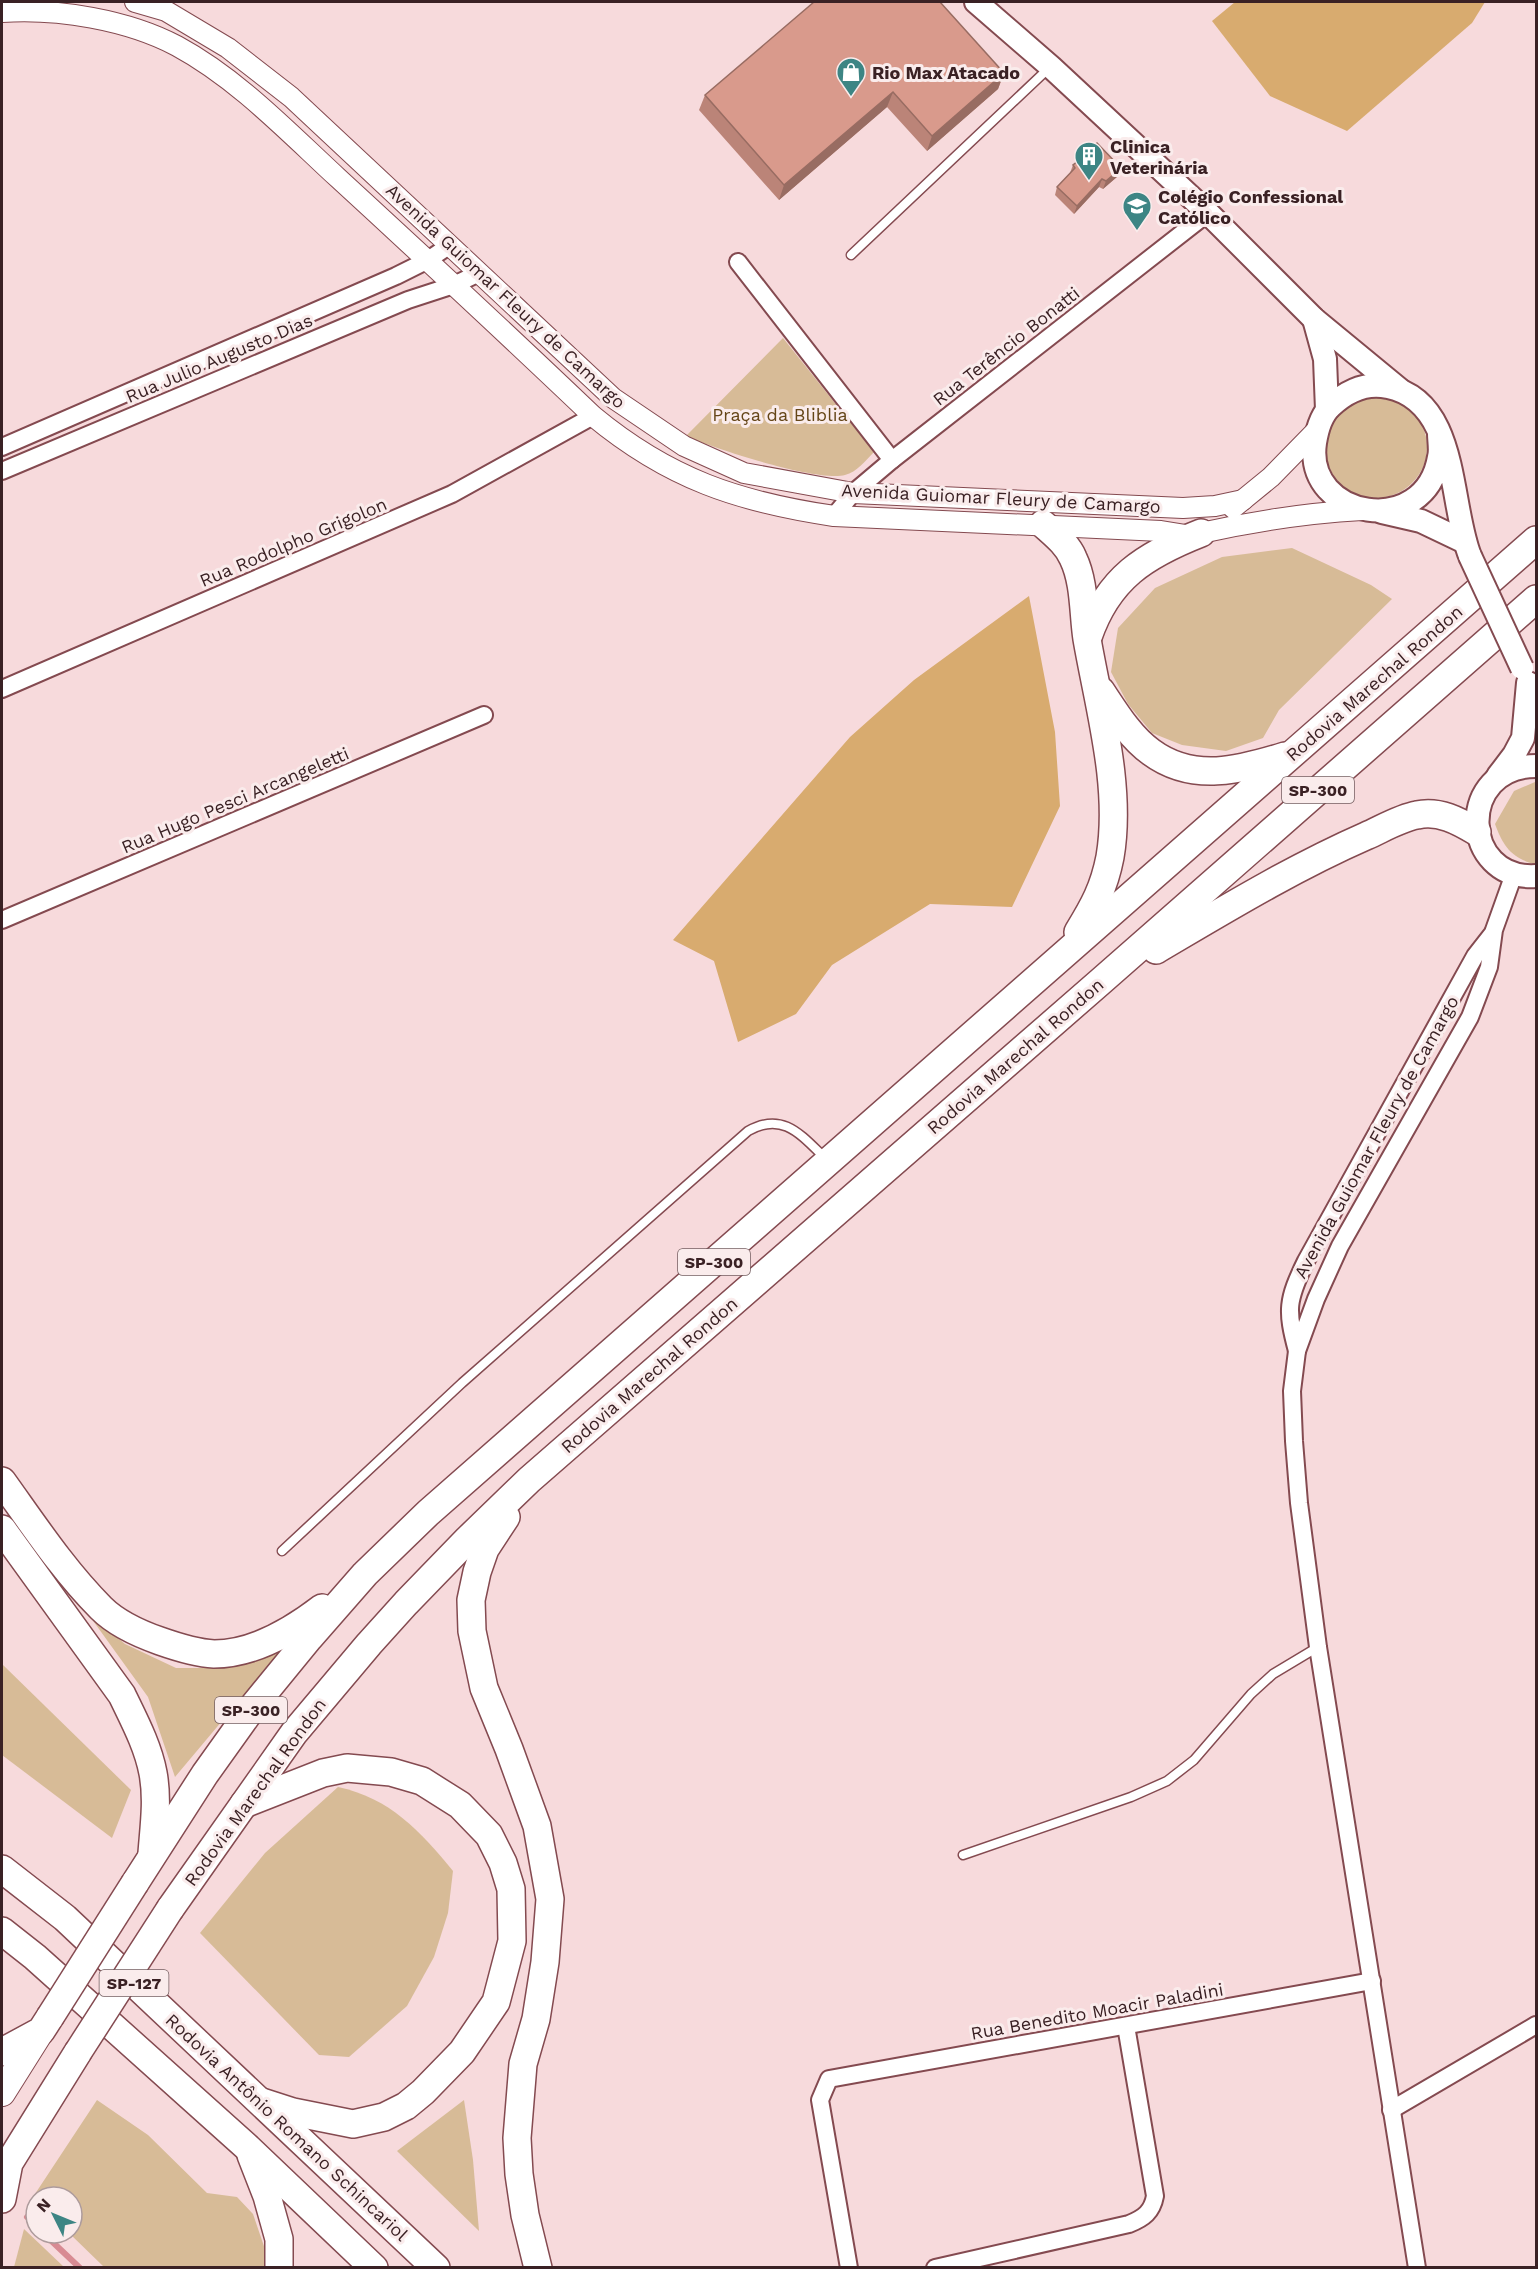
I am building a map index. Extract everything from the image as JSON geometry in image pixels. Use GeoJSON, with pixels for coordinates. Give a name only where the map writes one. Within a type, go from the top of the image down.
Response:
{"type":"FeatureCollection","features":[{"type":"Feature","properties":{"kind":"highway"},"geometry":{"type":"LineString","coordinates":[[1043,524],[1065,545],[1073,557],[1079,575],[1087,638],[1097,685],[1110,772],[1113,817],[1110,856],[1099,897],[1066,953]]}},
{"type":"Feature","properties":{"kind":"highway"},"geometry":{"type":"LineString","coordinates":[[1087,638],[1095,615],[1121,580],[1140,562],[1197,534]]}},
{"type":"Feature","properties":{"kind":"highway","name":"Rodovia Marechal Rondon"},"geometry":{"type":"LineString","coordinates":[[46,2024],[205,1773],[255,1704],[365,1574],[501,1448],[1536,540]]}},
{"type":"Feature","properties":{"kind":"highway","name":"Rodovia Marechal Rondon"},"geometry":{"type":"LineString","coordinates":[[5,2169],[170,1909],[294,1732],[369,1644],[468,1539],[529,1480],[1536,598]]}},
{"type":"Feature","properties":{"kind":"highway"},"geometry":{"type":"LineString","coordinates":[[1097,685],[1137,739],[1151,753],[1179,766],[1206,772],[1230,771],[1292,754]]}},
{"type":"Feature","properties":{"kind":"highway"},"geometry":{"type":"LineString","coordinates":[[1100,982],[1249,895],[1347,844],[1416,815],[1445,816],[1460,821],[1477,832]]}},
{"type":"Feature","properties":{"kind":"highway"},"geometry":{"type":"LineString","coordinates":[[529,1480],[485,1549],[471,1600],[472,1631],[483,1688],[509,1749],[537,1826],[550,1899],[545,1962],[538,2007],[523,2064],[517,2138],[525,2215],[538,2268]]}},
{"type":"Feature","properties":{"kind":"highway"},"geometry":{"type":"LineString","coordinates":[[2,1481],[68,1572],[102,1610],[140,1634],[181,1648],[214,1654],[256,1647],[300,1624],[365,1574]]}},
{"type":"Feature","properties":{"kind":"highway"},"geometry":{"type":"LineString","coordinates":[[2,1529],[122,1695],[135,1723],[153,1773],[156,1800],[152,1857]]}},
{"type":"Feature","properties":{"kind":"highway"},"geometry":{"type":"LineString","coordinates":[[244,1804],[323,1773],[347,1768],[391,1772],[422,1781],[460,1805],[489,1835],[503,1863],[511,1889],[512,1941],[496,2002],[462,2052],[423,2092],[406,2106],[384,2116],[353,2124],[262,2103]]}},
{"type":"Feature","properties":{"kind":"highway","name":"Rodovia Antônio Romano Schincariol"},"geometry":{"type":"LineString","coordinates":[[2,1869],[65,1918],[436,2268]]}},
{"type":"Feature","properties":{"kind":"highway","name":"SP-127"},"geometry":{"type":"LineString","coordinates":[[2,1931],[35,1957],[248,2148],[374,2268]]}},
{"type":"Feature","properties":{"kind":"highway"},"geometry":{"type":"LineString","coordinates":[[2,2052],[46,2024]]}},
{"type":"Feature","properties":{"kind":"highway"},"geometry":{"type":"LineString","coordinates":[[248,2148],[267,2196],[279,2239],[279,2268]]}},
{"type":"Feature","properties":{"kind":"highway"},"geometry":{"type":"LineString","coordinates":[[2,2199],[5,2169]]}},
{"type":"Feature","properties":{"kind":"main road"},"geometry":{"type":"LineString","coordinates":[[976,2],[1051,67],[1208,213],[1314,319],[1399,389],[1417,399],[1431,415],[1455,486],[1468,549],[1529,683],[1523,738],[1514,755],[1484,793],[1477,812],[1477,832],[1484,850],[1497,865],[1525,875]]}},
{"type":"Feature","properties":{"kind":"main road"},"geometry":{"type":"LineString","coordinates":[[1314,319],[1325,359],[1327,410]]}},
{"type":"Feature","properties":{"kind":"main road"},"geometry":{"type":"LineString","coordinates":[[1399,389],[1380,385],[1360,387],[1342,396],[1327,410],[1317,430],[1314,450],[1318,470],[1328,488],[1343,502],[1372,511],[1422,520],[1468,549]]}},
{"type":"Feature","properties":{"kind":"main road"},"geometry":{"type":"LineString","coordinates":[[1372,511],[1401,507],[1420,495],[1434,477],[1440,455],[1439,434]]}},
{"type":"Feature","properties":{"kind":"main road"},"geometry":{"type":"LineString","coordinates":[[1497,777],[1510,770],[1536,766]]}},
{"type":"Feature","properties":{"kind":"main road","name":"Rodovia Marechal Rondon"},"geometry":{"type":"LineString","coordinates":[[2,2093],[46,2024]]}},
{"type":"Feature","properties":{"kind":"street","name":"Avenida Guiomar Fleury de Camargo"},"geometry":{"type":"LineString","coordinates":[[135,2],[166,11],[228,48],[291,97],[613,398],[684,446],[744,473],[853,493],[1183,508],[1215,506],[1243,500]]}},
{"type":"Feature","properties":{"kind":"street"},"geometry":{"type":"LineString","coordinates":[[2,12],[77,15],[146,32],[178,46],[214,69],[269,114],[618,437],[673,471],[728,494],[781,508],[834,516],[991,524],[1043,524],[1197,534],[1274,518],[1314,513],[1372,511]]}},
{"type":"Feature","properties":{"kind":"street","name":"Rua Terêncio Bonatti"},"geometry":{"type":"LineString","coordinates":[[834,516],[853,493],[892,460],[1208,213]]}},
{"type":"Feature","properties":{"kind":"street","name":"Rua Julio Augusto Dias"},"geometry":{"type":"LineString","coordinates":[[2,447],[428,260],[450,245]]}},
{"type":"Feature","properties":{"kind":"street"},"geometry":{"type":"LineString","coordinates":[[738,262],[892,460]]}},
{"type":"Feature","properties":{"kind":"street","name":"Rua Julio Augusto Dias"},"geometry":{"type":"LineString","coordinates":[[2,471],[408,300],[454,285],[479,273]]}},
{"type":"Feature","properties":{"kind":"street","name":"Rua Rodolpho Grigolon"},"geometry":{"type":"LineString","coordinates":[[2,689],[452,494],[593,416]]}},
{"type":"Feature","properties":{"kind":"street","name":"Avenida Guiomar Fleury de Camargo"},"geometry":{"type":"LineString","coordinates":[[1197,534],[1271,477],[1317,430]]}},
{"type":"Feature","properties":{"kind":"street","name":"Rua Hugo Pesci Arcangeletti"},"geometry":{"type":"LineString","coordinates":[[2,920],[484,715]]}},
{"type":"Feature","properties":{"kind":"street"},"geometry":{"type":"LineString","coordinates":[[1417,2268],[1318,1647],[1294,1441],[1292,1391],[1298,1352],[1316,1299],[1340,1246],[1470,1017],[1489,967],[1494,930],[1525,875]]}},
{"type":"Feature","properties":{"kind":"street","name":"Avenida Guiomar Fleury de Camargo"},"geometry":{"type":"LineString","coordinates":[[1298,1352],[1290,1326],[1288,1308],[1294,1286],[1475,956],[1494,930]]}},
{"type":"Feature","properties":{"kind":"street"},"geometry":{"type":"LineString","coordinates":[[1402,1090],[1422,1100]]}},
{"type":"Feature","properties":{"kind":"street"},"geometry":{"type":"LineString","coordinates":[[1363,1159],[1383,1169]]}},
{"type":"Feature","properties":{"kind":"street","name":"Rua Benedito Moacir Paladini"},"geometry":{"type":"LineString","coordinates":[[849,2268],[820,2100],[829,2079],[1372,1981]]}},
{"type":"Feature","properties":{"kind":"street"},"geometry":{"type":"LineString","coordinates":[[1390,2110],[1536,2025]]}},
{"type":"Feature","properties":{"kind":"street"},"geometry":{"type":"LineString","coordinates":[[935,2268],[1129,2224],[1144,2217],[1150,2211],[1155,2196],[1125,2026]]}},
{"type":"Feature","properties":{"kind":"lane"},"geometry":{"type":"LineString","coordinates":[[850,255],[1051,67]]}},
{"type":"Feature","properties":{"kind":"lane"},"geometry":{"type":"LineString","coordinates":[[282,1551],[462,1383],[748,1131],[762,1123],[776,1123],[801,1136],[828,1161]]}},
{"type":"Feature","properties":{"kind":"lane"},"geometry":{"type":"LineString","coordinates":[[963,1855],[1131,1797],[1167,1781],[1194,1760],[1251,1694],[1273,1674],[1318,1647]]}},
{"type":"Feature","properties":{"kind":"green space","name":"Praça da Bliblia"},"geometry":{"type":"Polygon","coordinates":[[[783,338],[874,452],[861,466],[849,474],[831,476],[790,469],[719,449],[686,436],[783,338]]]}},
{"type":"Feature","properties":{"kind":"green space"},"geometry":{"type":"Polygon","coordinates":[[[1376,396],[1395,400],[1412,411],[1423,428],[1427,447],[1423,466],[1412,483],[1395,494],[1376,498],[1357,494],[1340,483],[1329,466],[1325,447],[1329,428],[1340,411],[1357,400],[1376,396]]]}},
{"type":"Feature","properties":{"kind":"green space"},"geometry":{"type":"Polygon","coordinates":[[[1292,548],[1371,585],[1392,599],[1279,710],[1263,738],[1226,751],[1182,745],[1152,733],[1128,704],[1111,672],[1118,628],[1155,588],[1222,557],[1292,548]]]}},
{"type":"Feature","properties":{"kind":"green space"},"geometry":{"type":"Polygon","coordinates":[[[1536,782],[1536,865],[1514,855],[1505,845],[1495,824],[1514,791],[1536,782]]]}},
{"type":"Feature","properties":{"kind":"green space"},"geometry":{"type":"Polygon","coordinates":[[[86,1611],[125,1644],[176,1668],[228,1668],[285,1646],[175,1777],[148,1697],[86,1611]]]}},
{"type":"Feature","properties":{"kind":"green space"},"geometry":{"type":"Polygon","coordinates":[[[2,1664],[131,1790],[112,1838],[2,1755],[2,1664]]]}},
{"type":"Feature","properties":{"kind":"green space"},"geometry":{"type":"Polygon","coordinates":[[[338,1787],[373,1799],[403,1818],[453,1871],[448,1913],[434,1957],[407,2006],[349,2057],[319,2055],[200,1933],[265,1853],[338,1787]]]}},
{"type":"Feature","properties":{"kind":"green space"},"geometry":{"type":"Polygon","coordinates":[[[97,2100],[148,2135],[207,2193],[237,2197],[253,2214],[268,2258],[265,2267],[104,2267],[81,2245],[84,2245],[84,2185],[41,2185],[97,2100]]]}},
{"type":"Feature","properties":{"kind":"green space"},"geometry":{"type":"Polygon","coordinates":[[[464,2100],[473,2160],[479,2231],[397,2151],[464,2100]]]}},
{"type":"Feature","properties":{"kind":"green space"},"geometry":{"type":"Polygon","coordinates":[[[24,2229],[24,2245],[41,2245],[64,2267],[14,2267],[24,2229]]]}},
{"type":"Feature","properties":{"kind":"shaded area"},"geometry":{"type":"Polygon","coordinates":[[[1235,2],[1485,2],[1472,23],[1347,131],[1270,96],[1212,21],[1235,2]]]}},
{"type":"Feature","properties":{"kind":"shaded area"},"geometry":{"type":"Polygon","coordinates":[[[1029,596],[1055,732],[1060,806],[1012,907],[930,904],[832,965],[796,1014],[738,1042],[714,961],[673,940],[850,737],[914,680],[1029,596]]]}},
{"type":"Feature","properties":{"kind":"building","name":"Rio Max Atacado"},"geometry":{"type":"Polygon","coordinates":[[[814,2],[940,2],[1004,73],[932,136],[893,92],[784,185],[705,95],[814,2]]]}},
{"type":"Feature","properties":{"kind":"building","name":"Clinica Veterinária"},"geometry":{"type":"Polygon","coordinates":[[[1097,143],[1121,168],[1106,181],[1102,179],[1077,206],[1057,187],[1075,168],[1073,165],[1077,162],[1080,164],[1086,158],[1083,156],[1097,143]]]}},
{"type":"Feature","properties":{"kind":"waterway"},"geometry":{"type":"LineString","coordinates":[[56,2245],[80,2268]]}},
{"type":"Feature","properties":{"kind":"place","name":"Rio Max Atacado"},"geometry":{"type":"Point","coordinates":[851,98]}},
{"type":"Feature","properties":{"kind":"place","name":"Clinica Veterinária"},"geometry":{"type":"Point","coordinates":[1089,182]}},
{"type":"Feature","properties":{"kind":"place","name":"Colégio Confessional Católico"},"geometry":{"type":"Point","coordinates":[1137,232]}}]}
